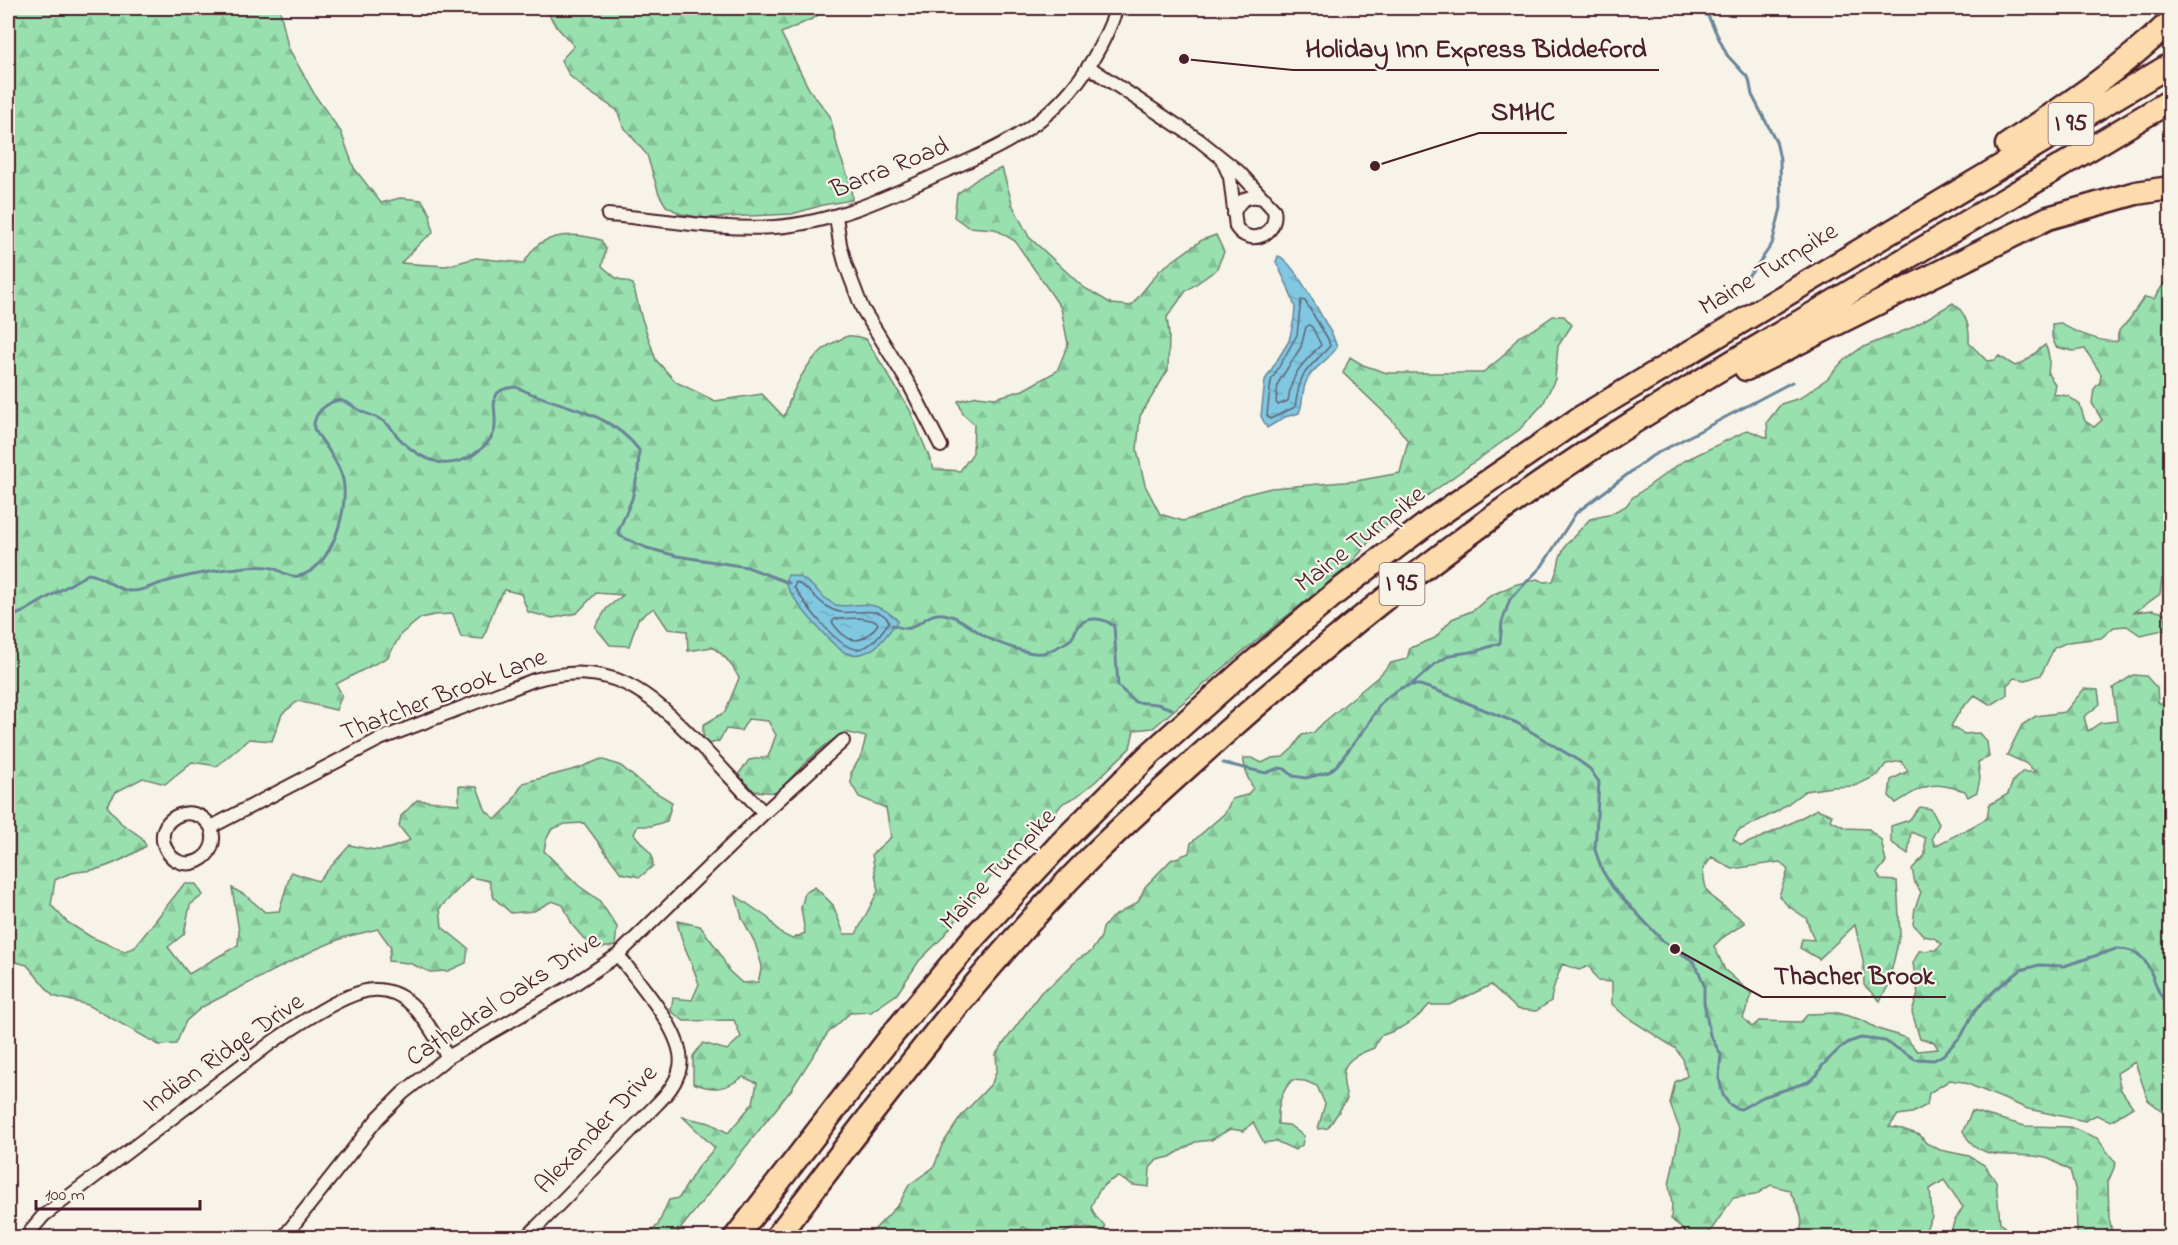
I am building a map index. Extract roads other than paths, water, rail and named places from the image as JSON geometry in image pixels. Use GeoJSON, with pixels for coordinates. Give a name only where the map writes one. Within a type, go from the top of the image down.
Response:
{"type":"FeatureCollection","features":[{"type":"Feature","properties":{"kind":"highway"},"geometry":{"type":"LineString","coordinates":[[1971,183],[1992,156],[2106,77],[2144,47],[2170,22]]}},
{"type":"Feature","properties":{"kind":"highway","name":"Maine Turnpike"},"geometry":{"type":"LineString","coordinates":[[735,1238],[893,1034],[975,936],[1069,835],[1150,754],[1243,670],[1337,592],[1433,519],[1580,418],[2170,65]]}},
{"type":"Feature","properties":{"kind":"highway","name":"I 95"},"geometry":{"type":"LineString","coordinates":[[776,1238],[922,1049],[1003,950],[1090,858],[1160,792],[1272,691],[1360,617],[1456,543],[1556,473],[1708,376],[2170,101]]}},
{"type":"Feature","properties":{"kind":"highway"},"geometry":{"type":"LineString","coordinates":[[1708,376],[1735,375],[2048,218],[2136,194],[2170,188]]}},
{"type":"Feature","properties":{"kind":"street","name":"Barra Road"},"geometry":{"type":"LineString","coordinates":[[608,215],[737,228],[791,225],[836,216],[927,180],[1019,135],[1061,101],[1089,67],[1105,39],[1117,8]]}},
{"type":"Feature","properties":{"kind":"street"},"geometry":{"type":"LineString","coordinates":[[1089,67],[1199,140],[1239,172],[1274,210],[1273,225],[1268,233],[1260,237],[1244,235],[1237,228],[1234,220],[1230,177],[1222,159]]}},
{"type":"Feature","properties":{"kind":"street"},"geometry":{"type":"LineString","coordinates":[[1234,220],[1235,208],[1242,200],[1251,196],[1265,199]]}},
{"type":"Feature","properties":{"kind":"street"},"geometry":{"type":"LineString","coordinates":[[836,216],[846,266],[862,308],[910,386],[941,446]]}},
{"type":"Feature","properties":{"kind":"street","name":"Thatcher Brook Lane"},"geometry":{"type":"LineString","coordinates":[[211,827],[380,739],[534,680],[552,675],[574,673],[612,678],[632,686],[649,697],[678,723],[764,813]]}},
{"type":"Feature","properties":{"kind":"street","name":"Cathedral Oaks Drive"},"geometry":{"type":"LineString","coordinates":[[283,1238],[378,1118],[403,1093],[448,1057],[570,987],[618,955],[764,813],[843,741]]}},
{"type":"Feature","properties":{"kind":"street"},"geometry":{"type":"LineString","coordinates":[[187,813],[199,815],[211,827],[214,835],[212,847],[198,862],[190,864],[178,861],[166,850],[163,838],[171,819],[187,813]]}},
{"type":"Feature","properties":{"kind":"street","name":"Alexander Drive"},"geometry":{"type":"LineString","coordinates":[[526,1238],[655,1107],[672,1087],[680,1070],[681,1052],[674,1032],[618,955]]}},
{"type":"Feature","properties":{"kind":"street","name":"Indian Ridge Drive"},"geometry":{"type":"LineString","coordinates":[[28,1238],[43,1216],[271,1043],[288,1031],[356,994],[371,990],[388,991],[410,1002],[448,1057]]}},
{"type":"Feature","properties":{"kind":"water"},"geometry":{"type":"Polygon","coordinates":[[[1278,256],[1284,259],[1299,278],[1333,336],[1337,347],[1307,380],[1299,413],[1285,417],[1267,428],[1261,416],[1265,380],[1289,341],[1295,307],[1276,262],[1278,256]]]}},
{"type":"Feature","properties":{"kind":"water"},"geometry":{"type":"Polygon","coordinates":[[[788,575],[803,579],[836,605],[873,606],[889,613],[898,621],[879,644],[870,651],[857,654],[846,653],[821,631],[802,609],[785,581],[788,575]]]}},
{"type":"Feature","properties":{"kind":"waterway"},"geometry":{"type":"LineString","coordinates":[[1692,8],[1708,16],[1727,55],[1749,79],[1752,95],[1776,141],[1780,159],[1781,208],[1772,244],[1739,287]]}},
{"type":"Feature","properties":{"kind":"waterway"},"geometry":{"type":"LineString","coordinates":[[1411,685],[1435,664],[1450,655],[1477,651],[1500,643],[1502,622],[1510,599],[1542,566],[1576,513],[1652,456],[1792,382]]}},
{"type":"Feature","properties":{"kind":"waterway"},"geometry":{"type":"LineString","coordinates":[[8,618],[23,612],[88,574],[124,590],[134,591],[180,578],[253,566],[272,568],[294,576],[310,571],[329,550],[336,535],[344,503],[342,476],[330,451],[314,429],[314,423],[322,409],[334,401],[343,401],[384,422],[418,454],[436,462],[450,463],[469,457],[488,442],[494,432],[495,397],[505,389],[516,387],[598,418],[627,436],[639,450],[638,472],[632,499],[618,532],[620,536],[647,548],[677,556],[747,567],[789,583]]}},
{"type":"Feature","properties":{"kind":"waterway"},"geometry":{"type":"LineString","coordinates":[[892,625],[908,628],[934,615],[944,614],[993,640],[1030,652],[1042,653],[1069,641],[1081,623],[1090,619],[1105,621],[1114,626],[1118,686],[1135,702],[1157,704],[1172,709]]}},
{"type":"Feature","properties":{"kind":"waterway"},"geometry":{"type":"LineString","coordinates":[[1223,763],[1266,773],[1279,768],[1285,769],[1293,776],[1306,778],[1329,772],[1367,726],[1380,704],[1401,688],[1411,685],[1420,685],[1438,691],[1517,723],[1579,761],[1590,769],[1599,782],[1595,850],[1602,870],[1613,888],[1663,941],[1693,961],[1704,985],[1704,1002],[1710,1035],[1721,1055],[1719,1078],[1723,1095],[1729,1104],[1736,1108],[1741,1109],[1763,1097],[1808,1082],[1839,1049],[1861,1038],[1885,1041],[1915,1059],[1934,1060],[1943,1055],[1962,1035],[1975,1010],[1996,989],[2021,970],[2039,965],[2064,966],[2116,949],[2129,950],[2139,955],[2145,962],[2163,999],[2170,1007]]}},
{"type":"Feature","properties":{"kind":"place","name":"Holiday Inn Express Biddeford"},"geometry":{"type":"Point","coordinates":[1184,59]}},
{"type":"Feature","properties":{"kind":"place","name":"SMHC"},"geometry":{"type":"Point","coordinates":[1375,166]}},
{"type":"Feature","properties":{"kind":"place","name":"Thacher Brook"},"geometry":{"type":"Point","coordinates":[1675,949]}}]}
